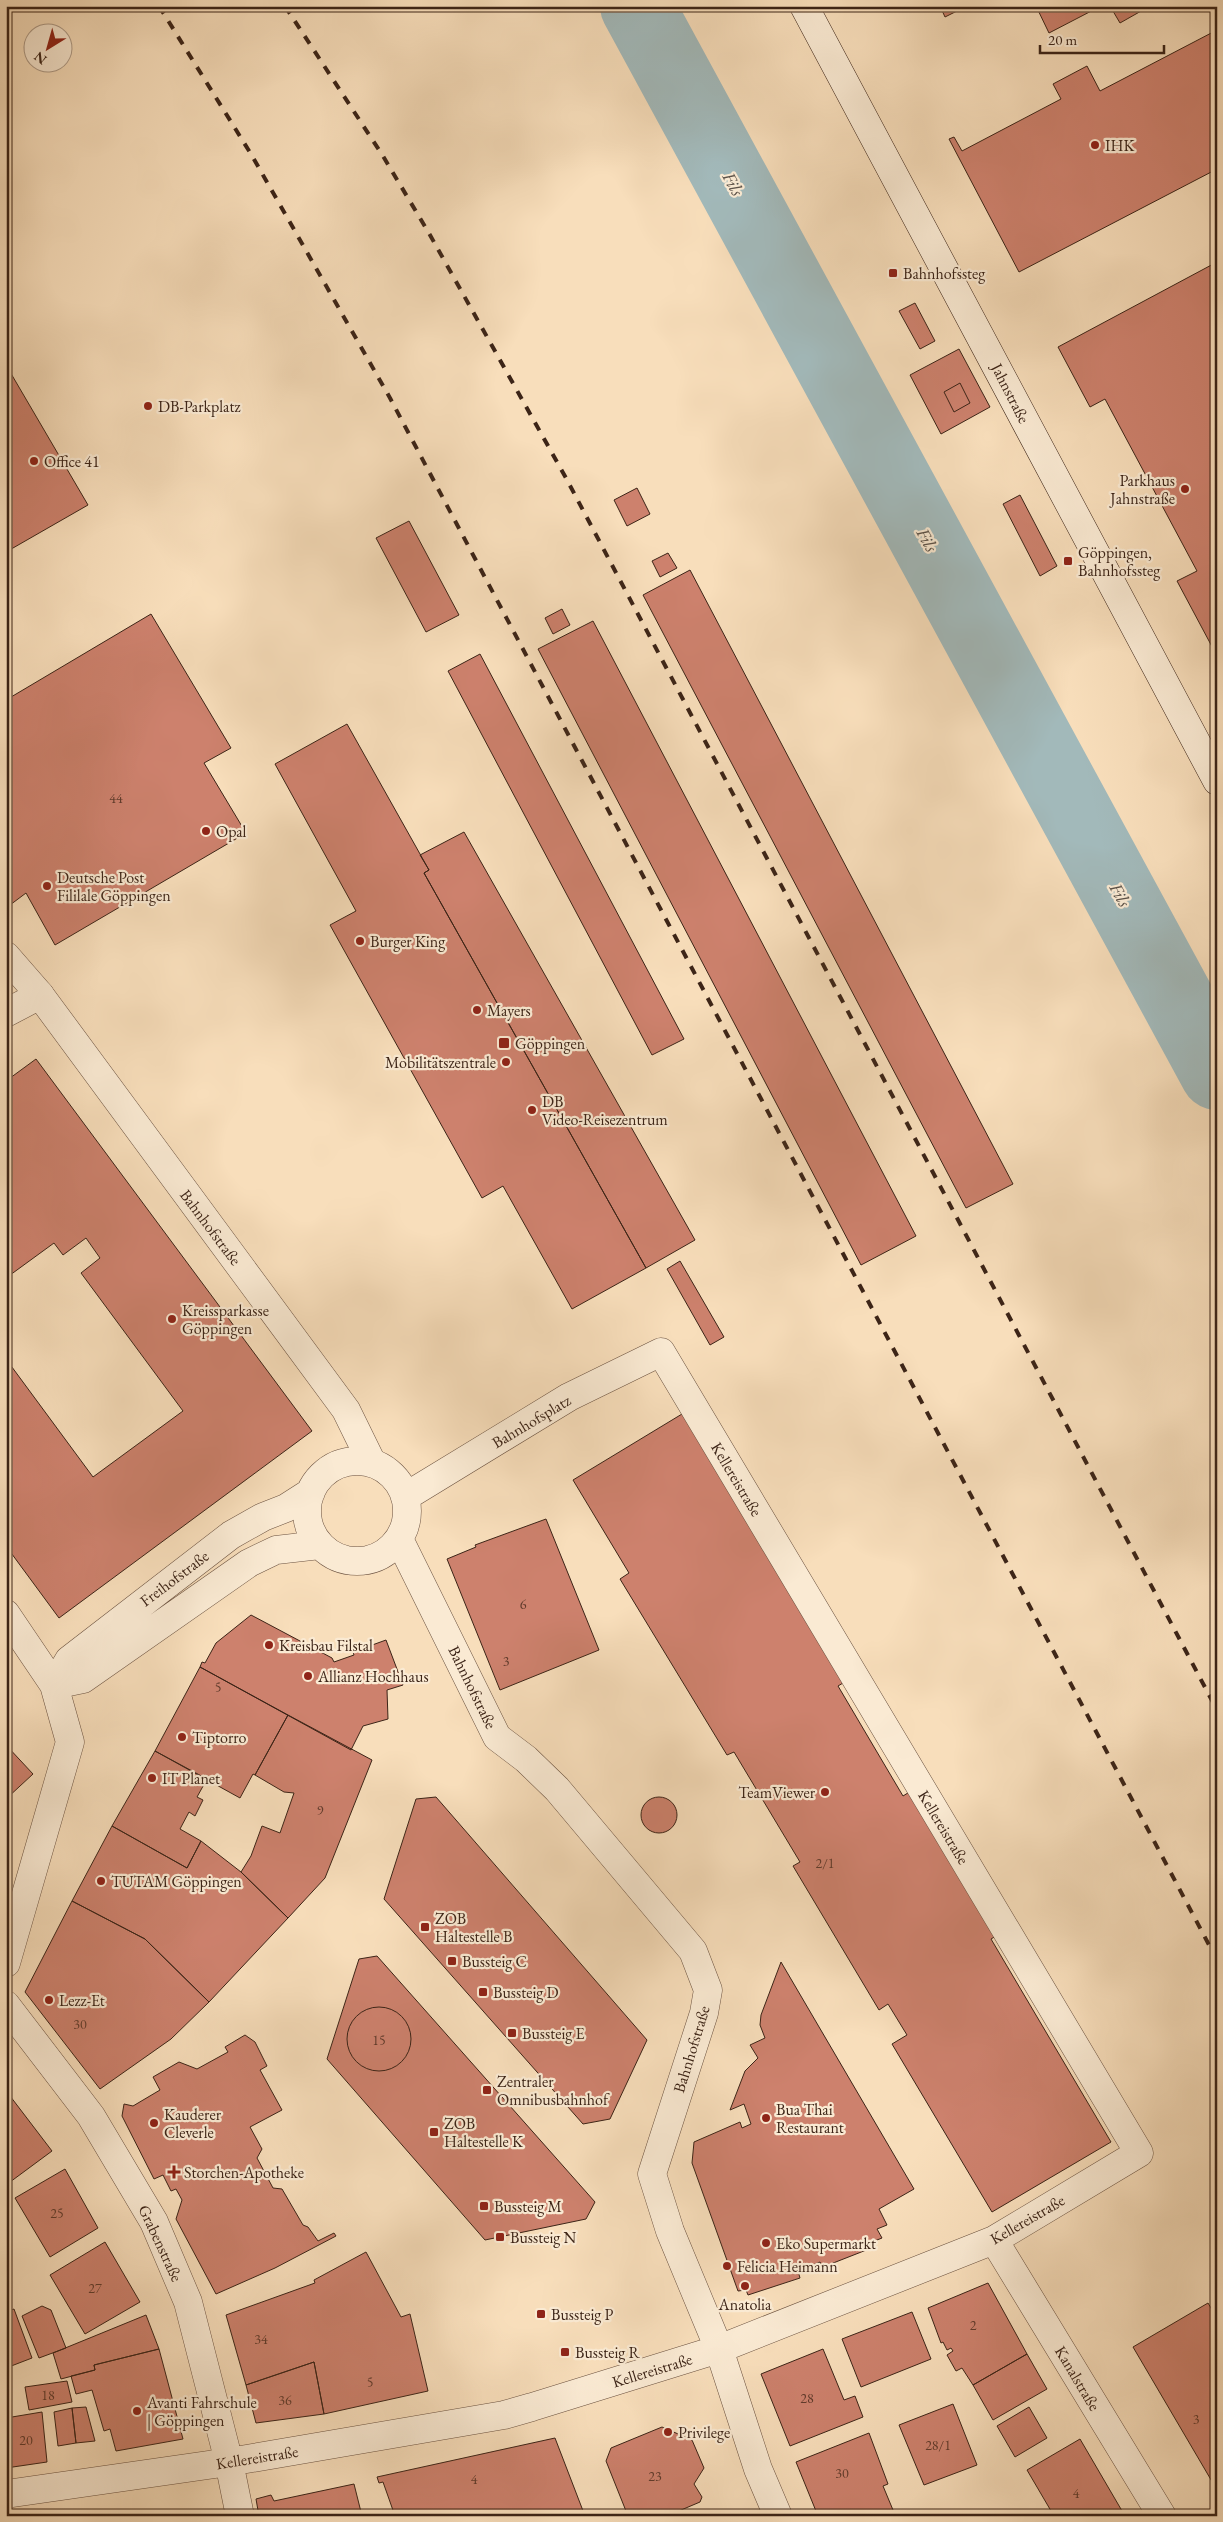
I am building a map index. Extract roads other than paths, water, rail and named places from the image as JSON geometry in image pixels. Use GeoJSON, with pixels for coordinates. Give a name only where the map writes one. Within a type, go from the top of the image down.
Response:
{"type":"FeatureCollection","features":[{"type":"Feature","properties":{"kind":"street","name":"Jahnstraße"},"geometry":{"type":"LineString","coordinates":[[804,6],[1217,781]]}},
{"type":"Feature","properties":{"kind":"street","name":"Bahnhofstraße"},"geometry":{"type":"LineString","coordinates":[[6,956],[40,996],[346,1410],[372,1463]]}},
{"type":"Feature","properties":{"kind":"street"},"geometry":{"type":"LineString","coordinates":[[6,1013],[40,996]]}},
{"type":"Feature","properties":{"kind":"street","name":"Bahnhofsplatz"},"geometry":{"type":"LineString","coordinates":[[405,1497],[569,1398],[661,1352]]}},
{"type":"Feature","properties":{"kind":"street","name":"Kellereistraße"},"geometry":{"type":"LineString","coordinates":[[6,2494],[229,2462],[504,2415],[719,2349],[994,2240],[1139,2154],[661,1352]]}},
{"type":"Feature","properties":{"kind":"street"},"geometry":{"type":"LineString","coordinates":[[372,1463],[386,1471],[398,1482],[405,1497],[405,1526],[399,1539],[376,1558],[361,1561],[346,1560],[331,1554],[320,1545],[312,1533],[307,1519],[307,1505],[318,1479],[330,1470],[342,1464],[372,1463]]}},
{"type":"Feature","properties":{"kind":"street","name":"Freihofstraße"},"geometry":{"type":"LineString","coordinates":[[54,1685],[69,1660],[231,1535],[263,1517],[286,1508],[311,1492]]}},
{"type":"Feature","properties":{"kind":"street","name":"Bahnhofstraße"},"geometry":{"type":"LineString","coordinates":[[399,1539],[497,1737],[526,1759],[557,1789],[693,1951],[708,1990],[704,2013],[652,2174],[670,2231],[719,2349],[758,2470],[778,2516]]}},
{"type":"Feature","properties":{"kind":"street","name":"Freihofstraße"},"geometry":{"type":"LineString","coordinates":[[54,1685],[83,1679],[249,1563],[276,1550],[320,1545]]}},
{"type":"Feature","properties":{"kind":"street"},"geometry":{"type":"LineString","coordinates":[[6,1614],[54,1685],[70,1742],[6,1963]]}},
{"type":"Feature","properties":{"kind":"street","name":"Grabenstraße"},"geometry":{"type":"LineString","coordinates":[[6,2004],[90,2116],[154,2222],[188,2302],[229,2462],[240,2516]]}},
{"type":"Feature","properties":{"kind":"street","name":"Kanalstraße"},"geometry":{"type":"LineString","coordinates":[[994,2240],[1162,2516]]}},
{"type":"Feature","properties":{"kind":"waterway","name":"Fils"},"geometry":{"type":"LineString","coordinates":[[637,6],[1217,1073]]}},
{"type":"Feature","properties":{"kind":"railway"},"geometry":{"type":"LineString","coordinates":[[159,6],[251,154],[390,398],[1217,1960]]}},
{"type":"Feature","properties":{"kind":"railway"},"geometry":{"type":"LineString","coordinates":[[285,6],[383,156],[430,235],[566,478],[1217,1710]]}},
{"type":"Feature","properties":{"kind":"place","name":"IHK"},"geometry":{"type":"Point","coordinates":[1095,145]}},
{"type":"Feature","properties":{"kind":"place","name":"Bahnhofssteg"},"geometry":{"type":"Point","coordinates":[893,273]}},
{"type":"Feature","properties":{"kind":"place","name":"DB-Parkplatz"},"geometry":{"type":"Point","coordinates":[148,406]}},
{"type":"Feature","properties":{"kind":"place","name":"Office 41"},"geometry":{"type":"Point","coordinates":[34,461]}},
{"type":"Feature","properties":{"kind":"place","name":"Parkhaus Jahnstraße"},"geometry":{"type":"Point","coordinates":[1185,489]}},
{"type":"Feature","properties":{"kind":"place","name":"Göppingen, Bahnhofssteg"},"geometry":{"type":"Point","coordinates":[1068,561]}},
{"type":"Feature","properties":{"kind":"place","name":"Opal"},"geometry":{"type":"Point","coordinates":[206,831]}},
{"type":"Feature","properties":{"kind":"place","name":"Deutsche Post Fililale Göppingen"},"geometry":{"type":"Point","coordinates":[47,886]}},
{"type":"Feature","properties":{"kind":"place","name":"Burger King"},"geometry":{"type":"Point","coordinates":[360,941]}},
{"type":"Feature","properties":{"kind":"place","name":"Mayers"},"geometry":{"type":"Point","coordinates":[477,1010]}},
{"type":"Feature","properties":{"kind":"place","name":"Göppingen"},"geometry":{"type":"Point","coordinates":[504,1043]}},
{"type":"Feature","properties":{"kind":"place","name":"Mobilitätszentrale"},"geometry":{"type":"Point","coordinates":[506,1062]}},
{"type":"Feature","properties":{"kind":"place","name":"DB Video-Reisezentrum"},"geometry":{"type":"Point","coordinates":[532,1110]}},
{"type":"Feature","properties":{"kind":"place","name":"Kreissparkasse Göppingen"},"geometry":{"type":"Point","coordinates":[172,1319]}},
{"type":"Feature","properties":{"kind":"place","name":"Kreisbau Filstal"},"geometry":{"type":"Point","coordinates":[269,1645]}},
{"type":"Feature","properties":{"kind":"place","name":"Allianz Hochhaus"},"geometry":{"type":"Point","coordinates":[308,1676]}},
{"type":"Feature","properties":{"kind":"place","name":"Tiptorro"},"geometry":{"type":"Point","coordinates":[182,1737]}},
{"type":"Feature","properties":{"kind":"place","name":"IT Planet"},"geometry":{"type":"Point","coordinates":[152,1778]}},
{"type":"Feature","properties":{"kind":"place","name":"TeamViewer"},"geometry":{"type":"Point","coordinates":[825,1792]}},
{"type":"Feature","properties":{"kind":"place","name":"TUTAM Göppingen"},"geometry":{"type":"Point","coordinates":[101,1881]}},
{"type":"Feature","properties":{"kind":"place","name":"ZOB Haltestelle B"},"geometry":{"type":"Point","coordinates":[425,1927]}},
{"type":"Feature","properties":{"kind":"place","name":"Bussteig C"},"geometry":{"type":"Point","coordinates":[452,1961]}},
{"type":"Feature","properties":{"kind":"place","name":"Bussteig D"},"geometry":{"type":"Point","coordinates":[483,1992]}},
{"type":"Feature","properties":{"kind":"place","name":"Lezz-Et"},"geometry":{"type":"Point","coordinates":[49,2000]}},
{"type":"Feature","properties":{"kind":"place","name":"Bussteig E"},"geometry":{"type":"Point","coordinates":[512,2033]}},
{"type":"Feature","properties":{"kind":"place","name":"Zentraler Omnibusbahnhof"},"geometry":{"type":"Point","coordinates":[487,2090]}},
{"type":"Feature","properties":{"kind":"place","name":"Bua Thai Restaurant"},"geometry":{"type":"Point","coordinates":[766,2118]}},
{"type":"Feature","properties":{"kind":"place","name":"Kauderer Cleverle"},"geometry":{"type":"Point","coordinates":[154,2123]}},
{"type":"Feature","properties":{"kind":"place","name":"ZOB Haltestelle K"},"geometry":{"type":"Point","coordinates":[434,2132]}},
{"type":"Feature","properties":{"kind":"place","name":"Storchen-Apotheke"},"geometry":{"type":"Point","coordinates":[174,2172]}},
{"type":"Feature","properties":{"kind":"place","name":"Bussteig M"},"geometry":{"type":"Point","coordinates":[484,2206]}},
{"type":"Feature","properties":{"kind":"place","name":"Bussteig N"},"geometry":{"type":"Point","coordinates":[500,2237]}},
{"type":"Feature","properties":{"kind":"place","name":"Eko Supermarkt"},"geometry":{"type":"Point","coordinates":[766,2243]}},
{"type":"Feature","properties":{"kind":"place","name":"Felicia Heimann"},"geometry":{"type":"Point","coordinates":[727,2266]}},
{"type":"Feature","properties":{"kind":"place","name":"Anatolia"},"geometry":{"type":"Point","coordinates":[745,2286]}},
{"type":"Feature","properties":{"kind":"place","name":"Bussteig P"},"geometry":{"type":"Point","coordinates":[541,2314]}},
{"type":"Feature","properties":{"kind":"place","name":"Bussteig R"},"geometry":{"type":"Point","coordinates":[565,2352]}},
{"type":"Feature","properties":{"kind":"place","name":"Avanti Fahrschule | Göppingen"},"geometry":{"type":"Point","coordinates":[137,2411]}},
{"type":"Feature","properties":{"kind":"place","name":"Privilege"},"geometry":{"type":"Point","coordinates":[668,2432]}}]}
